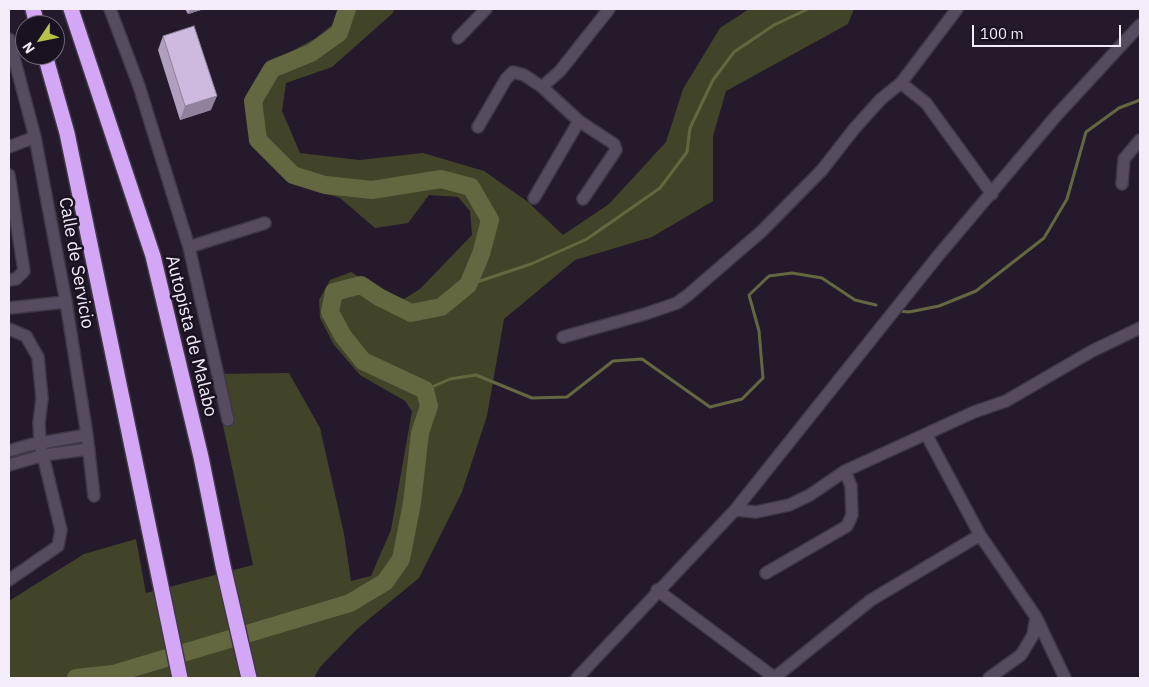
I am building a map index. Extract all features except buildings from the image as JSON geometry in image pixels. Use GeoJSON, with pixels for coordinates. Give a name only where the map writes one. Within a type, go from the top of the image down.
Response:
{"type":"FeatureCollection","features":[{"type":"Feature","properties":{"kind":"highway","name":"Autopista de Malabo"},"geometry":{"type":"LineString","coordinates":[[71,9],[153,256],[201,457],[222,566],[249,678]]}},
{"type":"Feature","properties":{"kind":"highway"},"geometry":{"type":"LineString","coordinates":[[48,65],[67,134],[180,678]]}},
{"type":"Feature","properties":{"kind":"street"},"geometry":{"type":"LineString","coordinates":[[110,9],[139,86],[189,247],[228,420]]}},
{"type":"Feature","properties":{"kind":"street"},"geometry":{"type":"LineString","coordinates":[[458,38],[486,9]]}},
{"type":"Feature","properties":{"kind":"street"},"geometry":{"type":"LineString","coordinates":[[542,88],[560,71],[609,9]]}},
{"type":"Feature","properties":{"kind":"street"},"geometry":{"type":"LineString","coordinates":[[562,337],[645,314],[676,303],[688,295],[782,212],[822,170],[859,123],[881,99],[902,83],[957,9]]}},
{"type":"Feature","properties":{"kind":"street"},"geometry":{"type":"LineString","coordinates":[[577,678],[657,590],[735,510],[937,257],[1056,116],[1140,25]]}},
{"type":"Feature","properties":{"kind":"street","name":"Calle de Servicio"},"geometry":{"type":"LineString","coordinates":[[9,39],[34,137],[66,302],[87,435],[94,496]]}},
{"type":"Feature","properties":{"kind":"street"},"geometry":{"type":"LineString","coordinates":[[478,126],[506,79],[513,72],[524,74],[579,121],[614,144],[616,150],[583,200]]}},
{"type":"Feature","properties":{"kind":"street"},"geometry":{"type":"LineString","coordinates":[[902,83],[926,103],[992,194]]}},
{"type":"Feature","properties":{"kind":"street"},"geometry":{"type":"LineString","coordinates":[[534,198],[579,121]]}},
{"type":"Feature","properties":{"kind":"street"},"geometry":{"type":"LineString","coordinates":[[9,147],[34,137]]}},
{"type":"Feature","properties":{"kind":"street"},"geometry":{"type":"LineString","coordinates":[[1122,184],[1124,160],[1140,140]]}},
{"type":"Feature","properties":{"kind":"street"},"geometry":{"type":"LineString","coordinates":[[9,174],[13,230],[24,271],[16,279],[9,280]]}},
{"type":"Feature","properties":{"kind":"street"},"geometry":{"type":"LineString","coordinates":[[189,247],[265,222]]}},
{"type":"Feature","properties":{"kind":"street"},"geometry":{"type":"LineString","coordinates":[[9,308],[66,302]]}},
{"type":"Feature","properties":{"kind":"street"},"geometry":{"type":"LineString","coordinates":[[735,510],[756,512],[789,504],[810,496],[844,471],[1006,401],[1092,351],[1140,328]]}},
{"type":"Feature","properties":{"kind":"street"},"geometry":{"type":"LineString","coordinates":[[9,329],[26,336],[38,357],[42,398],[39,423],[40,443],[59,514],[61,539],[58,546],[48,555],[9,580]]}},
{"type":"Feature","properties":{"kind":"street"},"geometry":{"type":"LineString","coordinates":[[926,434],[980,535],[1036,617],[1065,678]]}},
{"type":"Feature","properties":{"kind":"street"},"geometry":{"type":"LineString","coordinates":[[9,452],[40,443],[87,435]]}},
{"type":"Feature","properties":{"kind":"street"},"geometry":{"type":"LineString","coordinates":[[9,465],[44,456],[89,450]]}},
{"type":"Feature","properties":{"kind":"street"},"geometry":{"type":"LineString","coordinates":[[766,573],[846,526],[852,515],[851,486],[844,471]]}},
{"type":"Feature","properties":{"kind":"street"},"geometry":{"type":"LineString","coordinates":[[657,590],[775,678],[871,600],[980,535]]}},
{"type":"Feature","properties":{"kind":"street"},"geometry":{"type":"LineString","coordinates":[[989,678],[1021,655],[1032,635],[1036,617]]}},
{"type":"Feature","properties":{"kind":"green space"},"geometry":{"type":"Polygon","coordinates":[[[345,9],[394,9],[393,13],[332,67],[286,83],[282,111],[300,153],[359,160],[423,153],[484,171],[528,202],[563,235],[609,204],[666,142],[683,89],[720,28],[749,9],[854,9],[848,24],[726,91],[713,136],[713,201],[652,237],[575,260],[504,319],[487,416],[462,492],[419,578],[357,629],[320,667],[314,678],[9,678],[9,601],[84,554],[136,539],[146,593],[253,565],[212,374],[289,373],[320,428],[344,534],[351,581],[371,576],[391,530],[412,411],[405,401],[360,375],[334,345],[320,318],[319,300],[330,280],[351,272],[389,295],[404,299],[420,289],[472,235],[470,211],[458,197],[429,195],[408,223],[375,228],[340,198],[302,186],[279,174],[256,147],[245,101],[264,66],[316,38],[343,16],[345,9]]]}},
{"type":"Feature","properties":{"kind":"waterway"},"geometry":{"type":"LineString","coordinates":[[76,678],[113,674],[350,603],[385,582],[401,559],[412,503],[420,433],[429,406],[425,390],[363,361],[343,336],[330,312],[334,292],[361,285],[379,297],[411,313],[441,307],[468,285],[481,254],[490,220],[471,187],[441,179],[372,190],[325,185],[293,175],[258,140],[253,101],[272,69],[311,53],[339,33],[347,9]]}},
{"type":"Feature","properties":{"kind":"waterway"},"geometry":{"type":"LineString","coordinates":[[468,285],[531,264],[587,239],[660,188],[687,152],[690,128],[713,80],[734,52],[774,25],[808,9]]}},
{"type":"Feature","properties":{"kind":"waterway"},"geometry":{"type":"LineString","coordinates":[[899,311],[909,312],[939,306],[976,291],[1044,238],[1067,199],[1086,132],[1119,108],[1140,100]]}},
{"type":"Feature","properties":{"kind":"waterway"},"geometry":{"type":"LineString","coordinates":[[425,390],[450,379],[476,375],[532,398],[567,397],[613,361],[642,359],[710,407],[742,399],[763,378],[759,331],[749,295],[769,276],[792,273],[822,278],[855,300],[876,305]]}}]}
